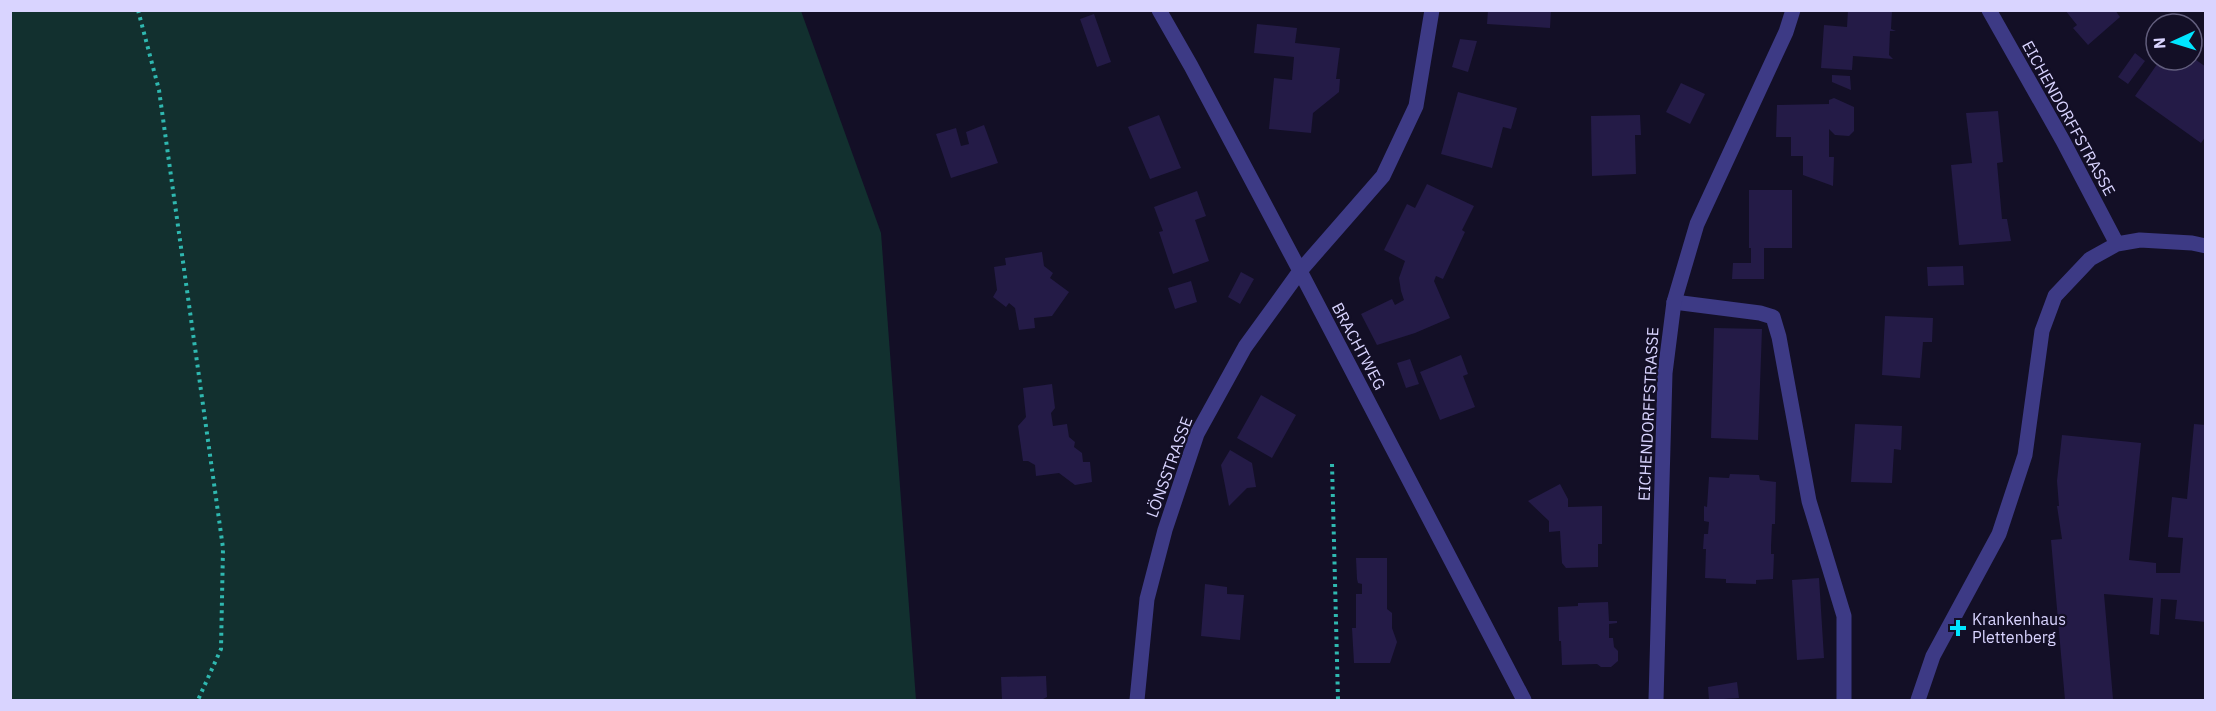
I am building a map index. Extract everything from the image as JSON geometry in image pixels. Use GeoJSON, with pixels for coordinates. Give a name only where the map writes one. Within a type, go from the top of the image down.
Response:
{"type":"FeatureCollection","features":[{"type":"Feature","properties":{"kind":"street","name":"BRACHTWEG"},"geometry":{"type":"LineString","coordinates":[[1159,10],[1300,270],[1524,700]]}},
{"type":"Feature","properties":{"kind":"street","name":"LÖNSSTRASSE"},"geometry":{"type":"LineString","coordinates":[[1137,700],[1147,599],[1165,530],[1197,434],[1245,347],[1300,270],[1383,176],[1416,106],[1432,10]]}},
{"type":"Feature","properties":{"kind":"street","name":"EICHENDORFFSTRASSE"},"geometry":{"type":"LineString","coordinates":[[1656,700],[1665,373],[1674,302],[1697,225],[1786,32],[1793,10]]}},
{"type":"Feature","properties":{"kind":"street","name":"EICHENDORFFSTRASSE"},"geometry":{"type":"LineString","coordinates":[[1989,10],[2063,141],[2117,244]]}},
{"type":"Feature","properties":{"kind":"street"},"geometry":{"type":"LineString","coordinates":[[1918,700],[1933,656],[1999,534],[2025,455],[2042,331],[2055,296],[2090,259],[2117,244],[2140,240],[2205,246]]}},
{"type":"Feature","properties":{"kind":"street"},"geometry":{"type":"LineString","coordinates":[[1674,302],[1760,313],[1773,317],[1779,337],[1809,501],[1844,616],[1844,700]]}},
{"type":"Feature","properties":{"kind":"path"},"geometry":{"type":"LineString","coordinates":[[138,10],[159,90],[222,548],[221,649],[198,700]]}},
{"type":"Feature","properties":{"kind":"path"},"geometry":{"type":"LineString","coordinates":[[1332,464],[1338,700]]}},
{"type":"Feature","properties":{"kind":"green space"},"geometry":{"type":"Polygon","coordinates":[[[10,11],[801,11],[881,233],[916,700],[11,700],[10,11]]]}},
{"type":"Feature","properties":{"kind":"building"},"geometry":{"type":"Polygon","coordinates":[[[1488,10],[1551,10],[1550,28],[1487,24],[1488,10]]]}},
{"type":"Feature","properties":{"kind":"building"},"geometry":{"type":"Polygon","coordinates":[[[1848,10],[1892,10],[1891,29],[1896,31],[1890,31],[1889,55],[1893,59],[1853,56],[1852,70],[1821,68],[1824,25],[1847,27],[1848,10]]]}},
{"type":"Feature","properties":{"kind":"building"},"geometry":{"type":"Polygon","coordinates":[[[2065,10],[2115,10],[2120,17],[2088,45],[2073,28],[2077,25],[2065,10]]]}},
{"type":"Feature","properties":{"kind":"building"},"geometry":{"type":"Polygon","coordinates":[[[1094,14],[1111,62],[1097,67],[1080,19],[1094,14]]]}},
{"type":"Feature","properties":{"kind":"building"},"geometry":{"type":"Polygon","coordinates":[[[1257,24],[1297,28],[1295,43],[1340,48],[1336,79],[1340,79],[1339,92],[1313,113],[1311,133],[1269,129],[1274,78],[1292,80],[1294,57],[1254,53],[1257,24]]]}},
{"type":"Feature","properties":{"kind":"building"},"geometry":{"type":"Polygon","coordinates":[[[1460,39],[1477,41],[1468,72],[1452,67],[1460,39]]]}},
{"type":"Feature","properties":{"kind":"building"},"geometry":{"type":"Polygon","coordinates":[[[2135,53],[2144,60],[2128,84],[2118,77],[2135,53]]]}},
{"type":"Feature","properties":{"kind":"building"},"geometry":{"type":"Polygon","coordinates":[[[2204,66],[2206,67],[2206,136],[2201,143],[2135,96],[2152,72],[2204,72],[2204,66]]]}},
{"type":"Feature","properties":{"kind":"building"},"geometry":{"type":"Polygon","coordinates":[[[1832,75],[1850,76],[1851,90],[1832,82],[1832,75]]]}},
{"type":"Feature","properties":{"kind":"building"},"geometry":{"type":"Polygon","coordinates":[[[1681,83],[1705,94],[1690,124],[1666,112],[1681,83]]]}},
{"type":"Feature","properties":{"kind":"building"},"geometry":{"type":"Polygon","coordinates":[[[1458,92],[1517,108],[1511,129],[1503,127],[1492,168],[1441,154],[1458,92]]]}},
{"type":"Feature","properties":{"kind":"building"},"geometry":{"type":"Polygon","coordinates":[[[1834,98],[1854,107],[1854,131],[1849,136],[1835,135],[1829,129],[1829,157],[1834,157],[1833,186],[1803,175],[1803,156],[1791,156],[1791,137],[1776,137],[1777,105],[1829,104],[1829,100],[1834,98]]]}},
{"type":"Feature","properties":{"kind":"building"},"geometry":{"type":"Polygon","coordinates":[[[1998,111],[2003,162],[1997,163],[2002,219],[2007,219],[2011,241],[1959,245],[1951,165],[1972,163],[1966,113],[1998,111]]]}},
{"type":"Feature","properties":{"kind":"building"},"geometry":{"type":"Polygon","coordinates":[[[1159,115],[1181,168],[1150,179],[1128,127],[1159,115]]]}},
{"type":"Feature","properties":{"kind":"building"},"geometry":{"type":"Polygon","coordinates":[[[1640,115],[1641,135],[1635,135],[1636,174],[1592,176],[1591,116],[1640,115]]]}},
{"type":"Feature","properties":{"kind":"building"},"geometry":{"type":"Polygon","coordinates":[[[984,125],[998,163],[951,178],[936,134],[956,128],[961,146],[969,144],[966,132],[984,125]]]}},
{"type":"Feature","properties":{"kind":"building"},"geometry":{"type":"Polygon","coordinates":[[[1427,184],[1474,206],[1462,230],[1465,232],[1443,279],[1436,276],[1434,281],[1450,318],[1415,333],[1377,345],[1361,314],[1392,299],[1395,305],[1404,300],[1399,278],[1405,261],[1384,250],[1407,204],[1415,208],[1427,184]]]}},
{"type":"Feature","properties":{"kind":"building"},"geometry":{"type":"Polygon","coordinates":[[[1749,190],[1792,190],[1792,248],[1764,248],[1764,279],[1732,279],[1733,263],[1751,263],[1749,190]]]}},
{"type":"Feature","properties":{"kind":"building"},"geometry":{"type":"Polygon","coordinates":[[[1197,191],[1206,216],[1195,220],[1209,261],[1173,274],[1159,232],[1163,231],[1154,207],[1197,191]]]}},
{"type":"Feature","properties":{"kind":"building"},"geometry":{"type":"Polygon","coordinates":[[[1042,252],[1044,266],[1053,273],[1050,278],[1069,292],[1052,316],[1034,318],[1035,328],[1019,330],[1015,308],[1009,303],[1006,307],[993,297],[997,290],[994,267],[1006,265],[1005,258],[1042,252]]]}},
{"type":"Feature","properties":{"kind":"building"},"geometry":{"type":"Polygon","coordinates":[[[1963,266],[1964,285],[1928,286],[1927,267],[1963,266]]]}},
{"type":"Feature","properties":{"kind":"building"},"geometry":{"type":"Polygon","coordinates":[[[1241,272],[1254,279],[1240,304],[1228,297],[1241,272]]]}},
{"type":"Feature","properties":{"kind":"building"},"geometry":{"type":"Polygon","coordinates":[[[1191,281],[1197,302],[1175,309],[1168,288],[1191,281]]]}},
{"type":"Feature","properties":{"kind":"building"},"geometry":{"type":"Polygon","coordinates":[[[1885,316],[1933,318],[1932,342],[1923,342],[1920,378],[1882,375],[1885,316]]]}},
{"type":"Feature","properties":{"kind":"building"},"geometry":{"type":"Polygon","coordinates":[[[1714,328],[1762,329],[1758,440],[1711,438],[1714,328]]]}},
{"type":"Feature","properties":{"kind":"building"},"geometry":{"type":"Polygon","coordinates":[[[1461,355],[1468,374],[1463,376],[1475,407],[1440,420],[1420,372],[1461,355]]]}},
{"type":"Feature","properties":{"kind":"building"},"geometry":{"type":"Polygon","coordinates":[[[1410,359],[1419,384],[1406,388],[1397,363],[1410,359]]]}},
{"type":"Feature","properties":{"kind":"building"},"geometry":{"type":"Polygon","coordinates":[[[1052,384],[1055,408],[1051,413],[1053,426],[1067,424],[1069,437],[1075,442],[1074,447],[1082,453],[1083,462],[1090,462],[1092,482],[1075,485],[1059,473],[1036,476],[1035,465],[1023,461],[1018,426],[1026,417],[1023,388],[1052,384]]]}},
{"type":"Feature","properties":{"kind":"building"},"geometry":{"type":"Polygon","coordinates":[[[1261,395],[1296,415],[1272,458],[1237,438],[1261,395]]]}},
{"type":"Feature","properties":{"kind":"building"},"geometry":{"type":"Polygon","coordinates":[[[1855,424],[1902,426],[1901,450],[1894,449],[1892,483],[1851,482],[1855,424]]]}},
{"type":"Feature","properties":{"kind":"building"},"geometry":{"type":"Polygon","coordinates":[[[2194,424],[2206,425],[2206,622],[2175,619],[2177,600],[2161,599],[2159,635],[2150,634],[2153,598],[2104,594],[2113,699],[2065,700],[2051,540],[2062,539],[2057,506],[2059,506],[2057,481],[2062,435],[2141,443],[2129,560],[2156,563],[2156,573],[2180,573],[2183,538],[2168,537],[2172,497],[2187,499],[2194,424]]]}},
{"type":"Feature","properties":{"kind":"building"},"geometry":{"type":"Polygon","coordinates":[[[1230,450],[1252,463],[1256,487],[1247,488],[1229,506],[1221,465],[1230,450]]]}},
{"type":"Feature","properties":{"kind":"building"},"geometry":{"type":"Polygon","coordinates":[[[1730,474],[1759,475],[1760,480],[1776,482],[1775,524],[1772,524],[1771,546],[1771,554],[1774,554],[1773,579],[1756,580],[1756,584],[1726,583],[1726,579],[1705,578],[1704,534],[1708,534],[1709,522],[1704,521],[1704,506],[1707,507],[1709,477],[1729,478],[1730,474]]]}},
{"type":"Feature","properties":{"kind":"building"},"geometry":{"type":"Polygon","coordinates":[[[1560,484],[1568,499],[1568,507],[1602,506],[1602,544],[1598,544],[1598,567],[1566,568],[1562,563],[1560,531],[1549,532],[1549,521],[1528,501],[1560,484]]]}},
{"type":"Feature","properties":{"kind":"building"},"geometry":{"type":"Polygon","coordinates":[[[1356,558],[1387,558],[1387,609],[1392,613],[1392,628],[1397,642],[1390,663],[1354,663],[1352,628],[1356,628],[1356,594],[1362,594],[1362,584],[1358,583],[1357,579],[1356,558]]]}},
{"type":"Feature","properties":{"kind":"building"},"geometry":{"type":"Polygon","coordinates":[[[1819,578],[1824,658],[1797,660],[1792,580],[1819,578]]]}},
{"type":"Feature","properties":{"kind":"building"},"geometry":{"type":"Polygon","coordinates":[[[1205,584],[1227,587],[1227,594],[1244,595],[1240,640],[1201,636],[1205,584]]]}},
{"type":"Feature","properties":{"kind":"building"},"geometry":{"type":"Polygon","coordinates":[[[1608,602],[1609,621],[1617,621],[1617,623],[1609,624],[1609,638],[1613,638],[1614,647],[1618,651],[1618,661],[1611,667],[1601,667],[1597,664],[1562,665],[1558,607],[1578,606],[1578,603],[1608,602]]]}},
{"type":"Feature","properties":{"kind":"building"},"geometry":{"type":"Polygon","coordinates":[[[1046,676],[1047,697],[1041,700],[1002,700],[1001,677],[1046,676]]]}},
{"type":"Feature","properties":{"kind":"building"},"geometry":{"type":"Polygon","coordinates":[[[1737,682],[1739,698],[1709,700],[1708,687],[1737,682]]]}},
{"type":"Feature","properties":{"kind":"place","name":"Krankenhaus Plettenberg"},"geometry":{"type":"Point","coordinates":[1958,628]}}]}
